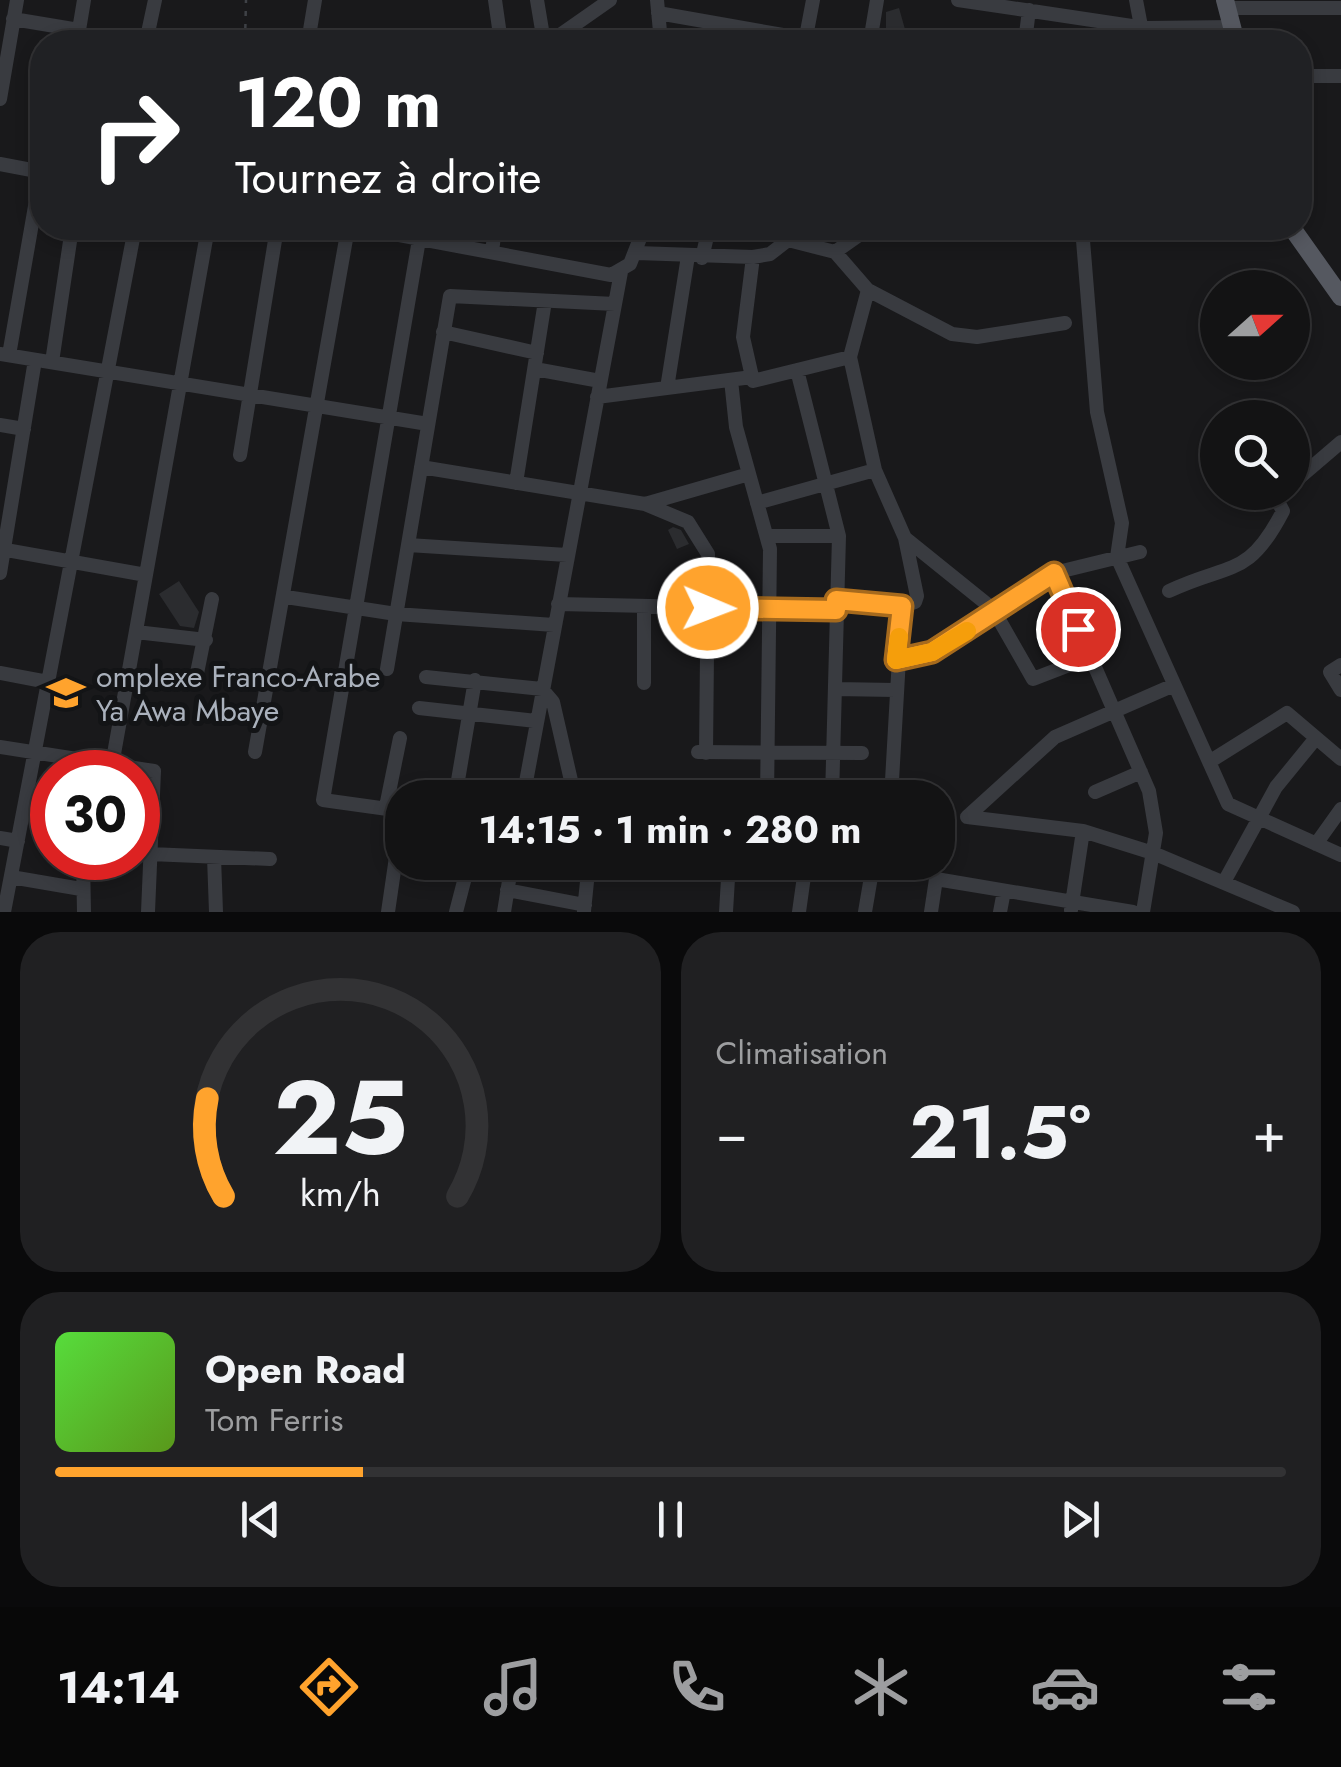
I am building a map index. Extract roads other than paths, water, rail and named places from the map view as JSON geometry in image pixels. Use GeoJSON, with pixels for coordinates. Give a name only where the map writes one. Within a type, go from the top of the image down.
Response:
{"type":"FeatureCollection","features":[{"type":"Feature","properties":{"kind":"main road"},"geometry":{"type":"LineString","coordinates":[[1301,240],[1341,297]]}},
{"type":"Feature","properties":{"kind":"street"},"geometry":{"type":"LineString","coordinates":[[0,99],[8,28],[16,0]]}},
{"type":"Feature","properties":{"kind":"street"},"geometry":{"type":"LineString","coordinates":[[79,30],[84,0]]}},
{"type":"Feature","properties":{"kind":"street"},"geometry":{"type":"LineString","coordinates":[[149,30],[155,0]]}},
{"type":"Feature","properties":{"kind":"street"},"geometry":{"type":"LineString","coordinates":[[310,30],[315,0]]}},
{"type":"Feature","properties":{"kind":"street"},"geometry":{"type":"LineString","coordinates":[[494,0],[499,30]]}},
{"type":"Feature","properties":{"kind":"street"},"geometry":{"type":"LineString","coordinates":[[537,0],[544,30]]}},
{"type":"Feature","properties":{"kind":"street"},"geometry":{"type":"LineString","coordinates":[[808,30],[813,0]]}},
{"type":"Feature","properties":{"kind":"street"},"geometry":{"type":"LineString","coordinates":[[872,30],[877,0]]}},
{"type":"Feature","properties":{"kind":"street"},"geometry":{"type":"LineString","coordinates":[[958,0],[1029,10],[1118,30]]}},
{"type":"Feature","properties":{"kind":"street"},"geometry":{"type":"LineString","coordinates":[[1136,0],[1144,30]]}},
{"type":"Feature","properties":{"kind":"street"},"geometry":{"type":"LineString","coordinates":[[564,30],[602,2]]}},
{"type":"Feature","properties":{"kind":"street"},"geometry":{"type":"LineString","coordinates":[[658,6],[759,30]]}},
{"type":"Feature","properties":{"kind":"street"},"geometry":{"type":"LineString","coordinates":[[1175,30],[1230,19],[1341,8]]}},
{"type":"Feature","properties":{"kind":"street"},"geometry":{"type":"LineString","coordinates":[[1026,30],[1029,10]]}},
{"type":"Feature","properties":{"kind":"street"},"geometry":{"type":"LineString","coordinates":[[1312,76],[1341,76]]}},
{"type":"Feature","properties":{"kind":"street"},"geometry":{"type":"LineString","coordinates":[[0,164],[30,170]]}},
{"type":"Feature","properties":{"kind":"street"},"geometry":{"type":"LineString","coordinates":[[30,229],[4,354],[428,424]]}},
{"type":"Feature","properties":{"kind":"street"},"geometry":{"type":"LineString","coordinates":[[52,362],[70,240]]}},
{"type":"Feature","properties":{"kind":"street"},"geometry":{"type":"LineString","coordinates":[[35,750],[132,240]]}},
{"type":"Feature","properties":{"kind":"street"},"geometry":{"type":"LineString","coordinates":[[115,750],[206,240]]}},
{"type":"Feature","properties":{"kind":"street"},"geometry":{"type":"LineString","coordinates":[[240,455],[275,240]]}},
{"type":"Feature","properties":{"kind":"street"},"geometry":{"type":"LineString","coordinates":[[256,752],[346,240]]}},
{"type":"Feature","properties":{"kind":"street"},"geometry":{"type":"LineString","coordinates":[[385,808],[322,800],[352,607],[419,240]]}},
{"type":"Feature","properties":{"kind":"street"},"geometry":{"type":"LineString","coordinates":[[447,240],[602,274],[621,272]]}},
{"type":"Feature","properties":{"kind":"street"},"geometry":{"type":"LineString","coordinates":[[492,252],[494,240]]}},
{"type":"Feature","properties":{"kind":"street"},"geometry":{"type":"LineString","coordinates":[[526,780],[621,272],[637,253],[641,240]]}},
{"type":"Feature","properties":{"kind":"street"},"geometry":{"type":"LineString","coordinates":[[666,388],[695,257],[703,240]]}},
{"type":"Feature","properties":{"kind":"street"},"geometry":{"type":"LineString","coordinates":[[637,253],[753,257],[770,254],[781,240]]}},
{"type":"Feature","properties":{"kind":"street"},"geometry":{"type":"LineString","coordinates":[[802,240],[835,252],[868,290],[952,334],[977,336],[1066,323]]}},
{"type":"Feature","properties":{"kind":"street"},"geometry":{"type":"LineString","coordinates":[[835,252],[852,240]]}},
{"type":"Feature","properties":{"kind":"street"},"geometry":{"type":"LineString","coordinates":[[1083,240],[1095,399],[1122,523],[1117,557],[1228,804],[1341,855]]}},
{"type":"Feature","properties":{"kind":"street"},"geometry":{"type":"LineString","coordinates":[[753,257],[744,337],[753,382],[850,356]]}},
{"type":"Feature","properties":{"kind":"street"},"geometry":{"type":"LineString","coordinates":[[558,604],[770,609],[902,606],[915,602],[905,538],[875,470],[850,356],[868,290]]}},
{"type":"Feature","properties":{"kind":"street"},"geometry":{"type":"LineString","coordinates":[[387,670],[450,296],[615,304]]}},
{"type":"Feature","properties":{"kind":"street"},"geometry":{"type":"LineString","coordinates":[[516,482],[545,300]]}},
{"type":"Feature","properties":{"kind":"street"},"geometry":{"type":"LineString","coordinates":[[444,332],[600,381]]}},
{"type":"Feature","properties":{"kind":"street"},"geometry":{"type":"LineString","coordinates":[[0,573],[8,477],[24,429],[35,360]]}},
{"type":"Feature","properties":{"kind":"street"},"geometry":{"type":"LineString","coordinates":[[797,370],[839,536],[833,780]]}},
{"type":"Feature","properties":{"kind":"street"},"geometry":{"type":"LineString","coordinates":[[597,397],[752,377]]}},
{"type":"Feature","properties":{"kind":"street"},"geometry":{"type":"LineString","coordinates":[[730,380],[748,474],[767,536],[767,780]]}},
{"type":"Feature","properties":{"kind":"street"},"geometry":{"type":"LineString","coordinates":[[0,425],[24,429]]}},
{"type":"Feature","properties":{"kind":"street"},"geometry":{"type":"LineString","coordinates":[[1310,469],[1341,442]]}},
{"type":"Feature","properties":{"kind":"street"},"geometry":{"type":"LineString","coordinates":[[421,467],[645,504],[688,522],[708,554],[702,752],[862,753]]}},
{"type":"Feature","properties":{"kind":"street"},"geometry":{"type":"LineString","coordinates":[[757,503],[875,470]]}},
{"type":"Feature","properties":{"kind":"street"},"geometry":{"type":"LineString","coordinates":[[645,504],[748,474]]}},
{"type":"Feature","properties":{"kind":"street"},"geometry":{"type":"LineString","coordinates":[[1169,591],[1210,572],[1236,570],[1270,536],[1282,510]]}},
{"type":"Feature","properties":{"kind":"street"},"geometry":{"type":"LineString","coordinates":[[767,536],[839,536]]}},
{"type":"Feature","properties":{"kind":"street"},"geometry":{"type":"LineString","coordinates":[[905,538],[994,610],[1032,678],[1090,657]]}},
{"type":"Feature","properties":{"kind":"street"},"geometry":{"type":"LineString","coordinates":[[408,546],[567,555]]}},
{"type":"Feature","properties":{"kind":"street"},"geometry":{"type":"LineString","coordinates":[[2,549],[146,575]]}},
{"type":"Feature","properties":{"kind":"street"},"geometry":{"type":"LineString","coordinates":[[896,660],[932,652],[1054,573],[1140,552]]}},
{"type":"Feature","properties":{"kind":"street"},"geometry":{"type":"LineString","coordinates":[[1054,573],[1140,772],[1156,832],[1144,912]]}},
{"type":"Feature","properties":{"kind":"street"},"geometry":{"type":"LineString","coordinates":[[286,597],[396,614],[554,625]]}},
{"type":"Feature","properties":{"kind":"street"},"geometry":{"type":"LineString","coordinates":[[195,683],[212,599]]}},
{"type":"Feature","properties":{"kind":"street"},"geometry":{"type":"LineString","coordinates":[[644,606],[644,683]]}},
{"type":"Feature","properties":{"kind":"street"},"geometry":{"type":"LineString","coordinates":[[892,780],[902,606]]}},
{"type":"Feature","properties":{"kind":"street"},"geometry":{"type":"LineString","coordinates":[[136,632],[206,640]]}},
{"type":"Feature","properties":{"kind":"street"},"geometry":{"type":"LineString","coordinates":[[1341,665],[1330,672],[1341,690]]}},
{"type":"Feature","properties":{"kind":"street"},"geometry":{"type":"LineString","coordinates":[[0,673],[48,682]]}},
{"type":"Feature","properties":{"kind":"street"},"geometry":{"type":"LineString","coordinates":[[426,677],[542,689],[553,702],[571,780]]}},
{"type":"Feature","properties":{"kind":"street"},"geometry":{"type":"LineString","coordinates":[[457,780],[475,680]]}},
{"type":"Feature","properties":{"kind":"street"},"geometry":{"type":"LineString","coordinates":[[1174,685],[1055,737],[967,817],[1083,831],[1152,852],[1293,912]]}},
{"type":"Feature","properties":{"kind":"street"},"geometry":{"type":"LineString","coordinates":[[835,689],[896,690]]}},
{"type":"Feature","properties":{"kind":"street"},"geometry":{"type":"LineString","coordinates":[[419,708],[536,721]]}},
{"type":"Feature","properties":{"kind":"street"},"geometry":{"type":"LineString","coordinates":[[1209,762],[1287,713],[1341,759]]}},
{"type":"Feature","properties":{"kind":"street"},"geometry":{"type":"LineString","coordinates":[[392,780],[400,738]]}},
{"type":"Feature","properties":{"kind":"street"},"geometry":{"type":"LineString","coordinates":[[1224,882],[1276,787],[1316,738]]}},
{"type":"Feature","properties":{"kind":"street"},"geometry":{"type":"LineString","coordinates":[[0,747],[30,753]]}},
{"type":"Feature","properties":{"kind":"street"},"geometry":{"type":"LineString","coordinates":[[1095,792],[1140,772]]}},
{"type":"Feature","properties":{"kind":"street"},"geometry":{"type":"LineString","coordinates":[[4,912],[30,776]]}},
{"type":"Feature","properties":{"kind":"street"},"geometry":{"type":"LineString","coordinates":[[1316,844],[1340,813]]}},
{"type":"Feature","properties":{"kind":"street"},"geometry":{"type":"LineString","coordinates":[[1072,907],[1083,831]]}},
{"type":"Feature","properties":{"kind":"street"},"geometry":{"type":"LineString","coordinates":[[0,838],[18,841]]}},
{"type":"Feature","properties":{"kind":"street"},"geometry":{"type":"LineString","coordinates":[[160,854],[270,859]]}},
{"type":"Feature","properties":{"kind":"street"},"geometry":{"type":"LineString","coordinates":[[214,857],[216,912]]}},
{"type":"Feature","properties":{"kind":"street"},"geometry":{"type":"LineString","coordinates":[[11,877],[81,888]]}},
{"type":"Feature","properties":{"kind":"street"},"geometry":{"type":"LineString","coordinates":[[931,912],[936,879],[1072,907],[1133,912]]}},
{"type":"Feature","properties":{"kind":"street"},"geometry":{"type":"LineString","coordinates":[[82,880],[84,912]]}},
{"type":"Feature","properties":{"kind":"street"},"geometry":{"type":"LineString","coordinates":[[148,912],[149,880]]}},
{"type":"Feature","properties":{"kind":"street"},"geometry":{"type":"LineString","coordinates":[[388,912],[393,880]]}},
{"type":"Feature","properties":{"kind":"street"},"geometry":{"type":"LineString","coordinates":[[456,912],[464,880]]}},
{"type":"Feature","properties":{"kind":"street"},"geometry":{"type":"LineString","coordinates":[[504,912],[509,880]]}},
{"type":"Feature","properties":{"kind":"street"},"geometry":{"type":"LineString","coordinates":[[507,890],[584,909],[587,880]]}},
{"type":"Feature","properties":{"kind":"street"},"geometry":{"type":"LineString","coordinates":[[726,912],[729,880]]}},
{"type":"Feature","properties":{"kind":"street"},"geometry":{"type":"LineString","coordinates":[[798,912],[803,880]]}},
{"type":"Feature","properties":{"kind":"street"},"geometry":{"type":"LineString","coordinates":[[865,912],[870,880]]}},
{"type":"Feature","properties":{"kind":"street"},"geometry":{"type":"LineString","coordinates":[[1000,912],[1004,891]]}},
{"type":"Feature","properties":{"kind":"street"},"geometry":{"type":"LineString","coordinates":[[715,912],[729,896]]}},
{"type":"Feature","properties":{"kind":"street"},"geometry":{"type":"LineString","coordinates":[[729,896],[736,912]]}},
{"type":"Feature","properties":{"kind":"place","name":"omplexe Franco-Arabe Ya Awa Mbaye"},"geometry":{"type":"Point","coordinates":[66,693]}}]}
